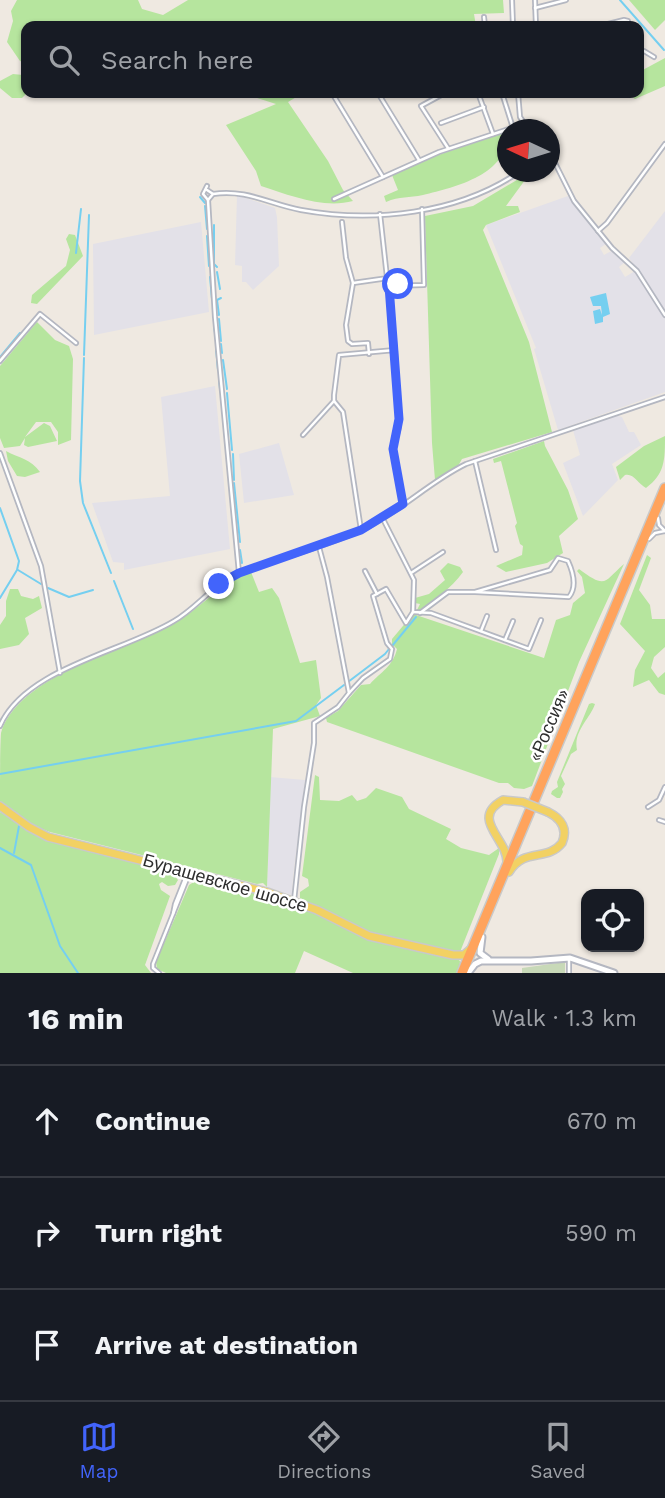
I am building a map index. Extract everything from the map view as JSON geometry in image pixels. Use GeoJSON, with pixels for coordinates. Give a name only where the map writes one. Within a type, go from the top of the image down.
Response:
{"type":"FeatureCollection","features":[{"type":"Feature","properties":{"kind":"highway","name":"«Россия»"},"geometry":{"type":"LineString","coordinates":[[465,973],[665,488]]}},
{"type":"Feature","properties":{"kind":"highway","name":"«Россия»"},"geometry":{"type":"LineString","coordinates":[[465,973],[474,944],[665,501]]}},
{"type":"Feature","properties":{"kind":"main road"},"geometry":{"type":"LineString","coordinates":[[509,799],[523,802],[558,818],[564,826],[561,845],[550,853],[522,858],[507,871],[506,849],[491,828],[489,817],[493,807],[500,801],[509,799]]}},
{"type":"Feature","properties":{"kind":"main road","name":"Бурашевское шоссе"},"geometry":{"type":"LineString","coordinates":[[0,806],[48,837],[255,888],[294,901],[369,936],[453,955]]}},
{"type":"Feature","properties":{"kind":"main road"},"geometry":{"type":"LineString","coordinates":[[482,937],[481,954],[484,958],[495,961]]}},
{"type":"Feature","properties":{"kind":"main road"},"geometry":{"type":"LineString","coordinates":[[453,955],[464,955],[474,944]]}},
{"type":"Feature","properties":{"kind":"main road"},"geometry":{"type":"LineString","coordinates":[[453,955],[462,961],[465,973],[478,962],[569,958],[614,973]]}},
{"type":"Feature","properties":{"kind":"street"},"geometry":{"type":"LineString","coordinates":[[512,0],[513,21]]}},
{"type":"Feature","properties":{"kind":"street"},"geometry":{"type":"LineString","coordinates":[[535,0],[536,21]]}},
{"type":"Feature","properties":{"kind":"street"},"geometry":{"type":"LineString","coordinates":[[535,8],[566,0]]}},
{"type":"Feature","properties":{"kind":"street"},"geometry":{"type":"LineString","coordinates":[[484,17],[484,21]]}},
{"type":"Feature","properties":{"kind":"street"},"geometry":{"type":"LineString","coordinates":[[644,51],[654,57]]}},
{"type":"Feature","properties":{"kind":"street"},"geometry":{"type":"LineString","coordinates":[[335,98],[383,177]]}},
{"type":"Feature","properties":{"kind":"street"},"geometry":{"type":"LineString","coordinates":[[380,98],[419,160]]}},
{"type":"Feature","properties":{"kind":"street"},"geometry":{"type":"LineString","coordinates":[[436,98],[421,106],[448,148]]}},
{"type":"Feature","properties":{"kind":"street"},"geometry":{"type":"LineString","coordinates":[[480,98],[492,134]]}},
{"type":"Feature","properties":{"kind":"street"},"geometry":{"type":"LineString","coordinates":[[504,98],[510,119]]}},
{"type":"Feature","properties":{"kind":"street"},"geometry":{"type":"LineString","coordinates":[[518,98],[521,119]]}},
{"type":"Feature","properties":{"kind":"street"},"geometry":{"type":"LineString","coordinates":[[441,123],[484,107]]}},
{"type":"Feature","properties":{"kind":"street"},"geometry":{"type":"LineString","coordinates":[[334,199],[448,148],[497,133]]}},
{"type":"Feature","properties":{"kind":"street"},"geometry":{"type":"LineString","coordinates":[[598,231],[607,223],[665,144]]}},
{"type":"Feature","properties":{"kind":"street"},"geometry":{"type":"LineString","coordinates":[[560,173],[574,201],[612,248],[637,271],[665,315]]}},
{"type":"Feature","properties":{"kind":"street"},"geometry":{"type":"LineString","coordinates":[[239,573],[215,317],[208,200],[212,194],[232,191],[306,211],[380,214],[422,209],[476,196],[501,182]]}},
{"type":"Feature","properties":{"kind":"street"},"geometry":{"type":"LineString","coordinates":[[208,200],[200,194],[207,188],[212,194]]}},
{"type":"Feature","properties":{"kind":"street"},"geometry":{"type":"LineString","coordinates":[[389,286],[424,285],[422,209]]}},
{"type":"Feature","properties":{"kind":"street"},"geometry":{"type":"LineString","coordinates":[[380,214],[395,350],[399,419],[393,449],[403,504]]}},
{"type":"Feature","properties":{"kind":"street"},"geometry":{"type":"LineString","coordinates":[[342,222],[346,258],[353,283],[346,325],[348,341],[352,344],[368,343],[369,354]]}},
{"type":"Feature","properties":{"kind":"street"},"geometry":{"type":"LineString","coordinates":[[353,283],[388,278]]}},
{"type":"Feature","properties":{"kind":"street"},"geometry":{"type":"LineString","coordinates":[[0,361],[41,312],[76,343]]}},
{"type":"Feature","properties":{"kind":"street"},"geometry":{"type":"LineString","coordinates":[[303,435],[334,401],[340,355],[395,350]]}},
{"type":"Feature","properties":{"kind":"street"},"geometry":{"type":"LineString","coordinates":[[0,726],[9,710],[23,695],[43,681],[175,621],[223,582],[239,573],[361,530],[383,519],[453,470],[665,397]]}},
{"type":"Feature","properties":{"kind":"street"},"geometry":{"type":"LineString","coordinates":[[334,401],[343,412],[361,530]]}},
{"type":"Feature","properties":{"kind":"street"},"geometry":{"type":"LineString","coordinates":[[0,453],[41,566],[60,673]]}},
{"type":"Feature","properties":{"kind":"street"},"geometry":{"type":"LineString","coordinates":[[475,461],[496,550]]}},
{"type":"Feature","properties":{"kind":"street"},"geometry":{"type":"LineString","coordinates":[[658,518],[659,525],[665,531]]}},
{"type":"Feature","properties":{"kind":"street"},"geometry":{"type":"LineString","coordinates":[[294,901],[314,743],[314,723],[338,707],[363,678],[389,661],[392,651],[373,598],[386,589],[406,623],[413,612],[414,586],[411,573],[383,519]]}},
{"type":"Feature","properties":{"kind":"street"},"geometry":{"type":"LineString","coordinates":[[649,539],[656,533],[665,531]]}},
{"type":"Feature","properties":{"kind":"street"},"geometry":{"type":"LineString","coordinates":[[319,546],[349,693]]}},
{"type":"Feature","properties":{"kind":"street"},"geometry":{"type":"LineString","coordinates":[[411,573],[443,552]]}},
{"type":"Feature","properties":{"kind":"street"},"geometry":{"type":"LineString","coordinates":[[421,613],[448,592],[568,597],[573,593],[573,576],[568,561],[561,558],[557,559],[550,570],[475,592]]}},
{"type":"Feature","properties":{"kind":"street"},"geometry":{"type":"LineString","coordinates":[[365,571],[377,594]]}},
{"type":"Feature","properties":{"kind":"street"},"geometry":{"type":"LineString","coordinates":[[413,612],[430,613],[529,649],[541,620]]}},
{"type":"Feature","properties":{"kind":"street"},"geometry":{"type":"LineString","coordinates":[[481,631],[486,616]]}},
{"type":"Feature","properties":{"kind":"street"},"geometry":{"type":"LineString","coordinates":[[505,640],[513,621]]}},
{"type":"Feature","properties":{"kind":"street"},"geometry":{"type":"LineString","coordinates":[[648,807],[659,800],[665,788]]}},
{"type":"Feature","properties":{"kind":"street"},"geometry":{"type":"LineString","coordinates":[[659,820],[665,821]]}},
{"type":"Feature","properties":{"kind":"street"},"geometry":{"type":"LineString","coordinates":[[173,868],[181,875],[182,886]]}},
{"type":"Feature","properties":{"kind":"street"},"geometry":{"type":"LineString","coordinates":[[159,973],[153,968],[153,964],[188,883],[188,872]]}},
{"type":"Feature","properties":{"kind":"street"},"geometry":{"type":"LineString","coordinates":[[173,917],[175,904],[188,872]]}},
{"type":"Feature","properties":{"kind":"street"},"geometry":{"type":"LineString","coordinates":[[188,883],[195,877],[204,876]]}},
{"type":"Feature","properties":{"kind":"street"},"geometry":{"type":"LineString","coordinates":[[569,958],[569,973]]}},
{"type":"Feature","properties":{"kind":"shaded area"},"geometry":{"type":"Polygon","coordinates":[[[237,195],[275,208],[277,217],[279,266],[253,290],[246,282],[242,282],[242,266],[235,265],[237,195]]]}},
{"type":"Feature","properties":{"kind":"shaded area"},"geometry":{"type":"Polygon","coordinates":[[[568,196],[606,244],[600,248],[604,255],[613,250],[625,262],[619,267],[625,277],[635,271],[665,318],[665,392],[558,430],[534,349],[536,348],[486,225],[568,196]]]}},
{"type":"Feature","properties":{"kind":"shaded area"},"geometry":{"type":"Polygon","coordinates":[[[665,211],[665,310],[629,258],[665,211]]]}},
{"type":"Feature","properties":{"kind":"shaded area"},"geometry":{"type":"Polygon","coordinates":[[[201,222],[209,312],[94,335],[93,244],[201,222]]]}},
{"type":"Feature","properties":{"kind":"shaded area"},"geometry":{"type":"Polygon","coordinates":[[[215,386],[230,549],[124,570],[124,563],[113,562],[92,503],[170,496],[161,397],[215,386]]]}},
{"type":"Feature","properties":{"kind":"shaded area"},"geometry":{"type":"Polygon","coordinates":[[[615,415],[622,417],[629,432],[634,432],[641,445],[612,464],[618,480],[583,516],[563,463],[580,455],[573,430],[615,415]]]}},
{"type":"Feature","properties":{"kind":"shaded area"},"geometry":{"type":"Polygon","coordinates":[[[279,443],[294,495],[244,503],[239,454],[279,443]]]}},
{"type":"Feature","properties":{"kind":"shaded area"},"geometry":{"type":"Polygon","coordinates":[[[270,777],[305,780],[292,895],[267,887],[270,777]]]}},
{"type":"Feature","properties":{"kind":"green space"},"geometry":{"type":"Polygon","coordinates":[[[17,0],[138,0],[142,9],[163,15],[188,0],[503,0],[504,13],[474,14],[475,21],[21,21],[21,61],[7,42],[13,21],[11,11],[17,0]]]}},
{"type":"Feature","properties":{"kind":"green space"},"geometry":{"type":"Polygon","coordinates":[[[629,0],[665,0],[665,20],[655,30],[629,0]]]}},
{"type":"Feature","properties":{"kind":"green space"},"geometry":{"type":"Polygon","coordinates":[[[665,58],[665,86],[644,95],[644,69],[665,58]]]}},
{"type":"Feature","properties":{"kind":"green space"},"geometry":{"type":"Polygon","coordinates":[[[13,74],[21,75],[21,98],[12,98],[0,88],[0,81],[13,74]]]}},
{"type":"Feature","properties":{"kind":"green space"},"geometry":{"type":"Polygon","coordinates":[[[257,98],[295,98],[288,102],[328,161],[343,190],[353,201],[318,202],[261,186],[256,171],[226,125],[276,104],[257,98]]]}},
{"type":"Feature","properties":{"kind":"green space"},"geometry":{"type":"Polygon","coordinates":[[[497,135],[497,161],[478,176],[436,192],[386,202],[384,196],[398,190],[392,175],[438,155],[497,135]]]}},
{"type":"Feature","properties":{"kind":"green space"},"geometry":{"type":"Polygon","coordinates":[[[514,182],[524,182],[506,206],[518,206],[520,212],[486,225],[483,230],[529,342],[552,432],[462,459],[458,466],[435,480],[425,216],[473,206],[514,182]]]}},
{"type":"Feature","properties":{"kind":"green space"},"geometry":{"type":"Polygon","coordinates":[[[69,234],[75,235],[83,256],[37,304],[31,303],[32,295],[66,266],[70,250],[66,239],[69,234]]]}},
{"type":"Feature","properties":{"kind":"green space"},"geometry":{"type":"Polygon","coordinates":[[[37,322],[55,340],[69,346],[73,359],[71,440],[58,445],[58,432],[51,422],[36,422],[25,437],[44,423],[50,426],[57,441],[28,447],[24,445],[25,438],[20,446],[4,448],[0,438],[0,366],[37,322]]]}},
{"type":"Feature","properties":{"kind":"green space"},"geometry":{"type":"Polygon","coordinates":[[[665,436],[663,466],[652,483],[646,488],[628,475],[620,480],[616,467],[644,446],[665,436]]]}},
{"type":"Feature","properties":{"kind":"green space"},"geometry":{"type":"Polygon","coordinates":[[[544,441],[568,490],[578,519],[559,536],[563,553],[547,563],[506,572],[496,566],[522,555],[523,546],[515,526],[517,523],[501,461],[494,463],[493,459],[544,441]]]}},
{"type":"Feature","properties":{"kind":"green space"},"geometry":{"type":"Polygon","coordinates":[[[6,451],[29,461],[40,472],[25,477],[17,476],[8,461],[6,451]]]}},
{"type":"Feature","properties":{"kind":"green space"},"geometry":{"type":"Polygon","coordinates":[[[647,555],[651,558],[639,590],[650,605],[652,619],[665,619],[665,647],[654,657],[651,668],[658,678],[665,672],[665,695],[659,693],[649,680],[633,687],[635,670],[645,651],[620,624],[647,555]]]}},
{"type":"Feature","properties":{"kind":"green space"},"geometry":{"type":"Polygon","coordinates":[[[448,563],[460,567],[463,572],[420,612],[417,610],[420,604],[415,603],[415,598],[429,594],[445,580],[440,571],[448,563]]]}},
{"type":"Feature","properties":{"kind":"green space"},"geometry":{"type":"Polygon","coordinates":[[[624,564],[579,662],[532,786],[514,788],[508,783],[499,783],[327,722],[326,718],[338,711],[361,685],[370,684],[390,664],[397,649],[392,644],[392,639],[413,614],[544,658],[556,620],[570,615],[573,603],[585,593],[582,577],[577,571],[579,569],[604,581],[624,564]]]}},
{"type":"Feature","properties":{"kind":"green space"},"geometry":{"type":"Polygon","coordinates":[[[251,572],[259,592],[272,588],[279,598],[300,663],[316,660],[321,698],[316,705],[320,716],[273,729],[267,887],[263,883],[257,884],[50,832],[34,826],[0,802],[1,733],[11,713],[27,696],[71,669],[175,623],[251,572]]]}},
{"type":"Feature","properties":{"kind":"green space"},"geometry":{"type":"Polygon","coordinates":[[[10,589],[18,589],[21,596],[33,599],[39,596],[42,608],[25,618],[29,634],[19,645],[0,649],[0,625],[6,616],[6,601],[10,589]]]}},
{"type":"Feature","properties":{"kind":"green space"},"geometry":{"type":"Polygon","coordinates":[[[589,704],[595,704],[593,710],[577,737],[577,750],[571,754],[561,776],[565,784],[560,798],[557,798],[551,794],[552,791],[558,787],[557,782],[589,704]]]}},
{"type":"Feature","properties":{"kind":"green space"},"geometry":{"type":"Polygon","coordinates":[[[315,775],[319,777],[320,800],[339,801],[352,795],[357,801],[366,798],[376,788],[402,797],[409,809],[451,829],[446,839],[461,848],[489,855],[499,848],[499,854],[460,952],[371,934],[300,898],[300,892],[309,886],[308,879],[302,876],[315,775]]]}},
{"type":"Feature","properties":{"kind":"green space"},"geometry":{"type":"Polygon","coordinates":[[[0,812],[30,831],[173,874],[178,880],[175,885],[168,886],[162,882],[159,884],[161,890],[170,896],[145,965],[151,973],[0,973],[0,812]]]}},
{"type":"Feature","properties":{"kind":"green space"},"geometry":{"type":"Polygon","coordinates":[[[200,878],[271,895],[315,912],[370,940],[456,958],[460,961],[459,973],[353,973],[304,951],[295,973],[166,973],[157,969],[156,962],[189,885],[200,878]]]}},
{"type":"Feature","properties":{"kind":"green space"},"geometry":{"type":"Polygon","coordinates":[[[565,962],[565,973],[522,973],[522,968],[565,962]]]}},
{"type":"Feature","properties":{"kind":"water"},"geometry":{"type":"Polygon","coordinates":[[[606,293],[610,314],[603,317],[603,322],[595,324],[593,311],[600,309],[602,315],[601,306],[593,306],[590,297],[606,293]]]}},
{"type":"Feature","properties":{"kind":"waterway"},"geometry":{"type":"LineString","coordinates":[[620,0],[638,21]]}},
{"type":"Feature","properties":{"kind":"waterway"},"geometry":{"type":"LineString","coordinates":[[644,27],[664,50]]}},
{"type":"Feature","properties":{"kind":"waterway"},"geometry":{"type":"LineString","coordinates":[[200,197],[205,203]]}},
{"type":"Feature","properties":{"kind":"waterway"},"geometry":{"type":"LineString","coordinates":[[205,206],[207,229]]}},
{"type":"Feature","properties":{"kind":"waterway"},"geometry":{"type":"LineString","coordinates":[[76,253],[81,209]]}},
{"type":"Feature","properties":{"kind":"waterway"},"geometry":{"type":"LineString","coordinates":[[84,355],[89,215]]}},
{"type":"Feature","properties":{"kind":"waterway"},"geometry":{"type":"LineString","coordinates":[[214,225],[214,264],[217,267]]}},
{"type":"Feature","properties":{"kind":"waterway"},"geometry":{"type":"LineString","coordinates":[[207,236],[209,266]]}},
{"type":"Feature","properties":{"kind":"waterway"},"geometry":{"type":"LineString","coordinates":[[217,272],[220,289]]}},
{"type":"Feature","properties":{"kind":"waterway"},"geometry":{"type":"LineString","coordinates":[[210,277],[212,299]]}},
{"type":"Feature","properties":{"kind":"waterway"},"geometry":{"type":"LineString","coordinates":[[219,315],[217,300],[221,298]]}},
{"type":"Feature","properties":{"kind":"waterway"},"geometry":{"type":"LineString","coordinates":[[213,307],[213,317]]}},
{"type":"Feature","properties":{"kind":"waterway"},"geometry":{"type":"LineString","coordinates":[[219,319],[221,341]]}},
{"type":"Feature","properties":{"kind":"waterway"},"geometry":{"type":"LineString","coordinates":[[214,325],[216,341]]}},
{"type":"Feature","properties":{"kind":"waterway"},"geometry":{"type":"LineString","coordinates":[[0,357],[20,333]]}},
{"type":"Feature","properties":{"kind":"waterway"},"geometry":{"type":"LineString","coordinates":[[221,344],[222,353]]}},
{"type":"Feature","properties":{"kind":"waterway"},"geometry":{"type":"LineString","coordinates":[[216,348],[218,370]]}},
{"type":"Feature","properties":{"kind":"waterway"},"geometry":{"type":"LineString","coordinates":[[84,358],[80,481],[83,503],[111,573]]}},
{"type":"Feature","properties":{"kind":"waterway"},"geometry":{"type":"LineString","coordinates":[[223,360],[227,389]]}},
{"type":"Feature","properties":{"kind":"waterway"},"geometry":{"type":"LineString","coordinates":[[219,377],[220,389]]}},
{"type":"Feature","properties":{"kind":"waterway"},"geometry":{"type":"LineString","coordinates":[[227,393],[232,450]]}},
{"type":"Feature","properties":{"kind":"waterway"},"geometry":{"type":"LineString","coordinates":[[233,454],[234,480]]}},
{"type":"Feature","properties":{"kind":"waterway"},"geometry":{"type":"LineString","coordinates":[[234,483],[240,542]]}},
{"type":"Feature","properties":{"kind":"waterway"},"geometry":{"type":"LineString","coordinates":[[0,508],[19,561],[17,570],[0,598]]}},
{"type":"Feature","properties":{"kind":"waterway"},"geometry":{"type":"LineString","coordinates":[[240,550],[242,563]]}},
{"type":"Feature","properties":{"kind":"waterway"},"geometry":{"type":"LineString","coordinates":[[18,570],[41,584]]}},
{"type":"Feature","properties":{"kind":"waterway"},"geometry":{"type":"LineString","coordinates":[[114,581],[133,629]]}},
{"type":"Feature","properties":{"kind":"waterway"},"geometry":{"type":"LineString","coordinates":[[48,588],[69,597],[93,590]]}},
{"type":"Feature","properties":{"kind":"waterway"},"geometry":{"type":"LineString","coordinates":[[392,646],[416,617]]}},
{"type":"Feature","properties":{"kind":"waterway"},"geometry":{"type":"LineString","coordinates":[[348,682],[385,654],[388,646]]}},
{"type":"Feature","properties":{"kind":"waterway"},"geometry":{"type":"LineString","coordinates":[[0,774],[296,721],[344,685]]}},
{"type":"Feature","properties":{"kind":"waterway"},"geometry":{"type":"LineString","coordinates":[[14,853],[19,826]]}},
{"type":"Feature","properties":{"kind":"waterway"},"geometry":{"type":"LineString","coordinates":[[0,848],[31,865],[60,946],[78,973]]}},
{"type":"Feature","properties":{"kind":"route"},"geometry":{"type":"LineString","coordinates":[[219,584],[239,573],[361,530],[383,519],[403,504],[393,449],[399,419],[389,286],[398,284]]}}]}
